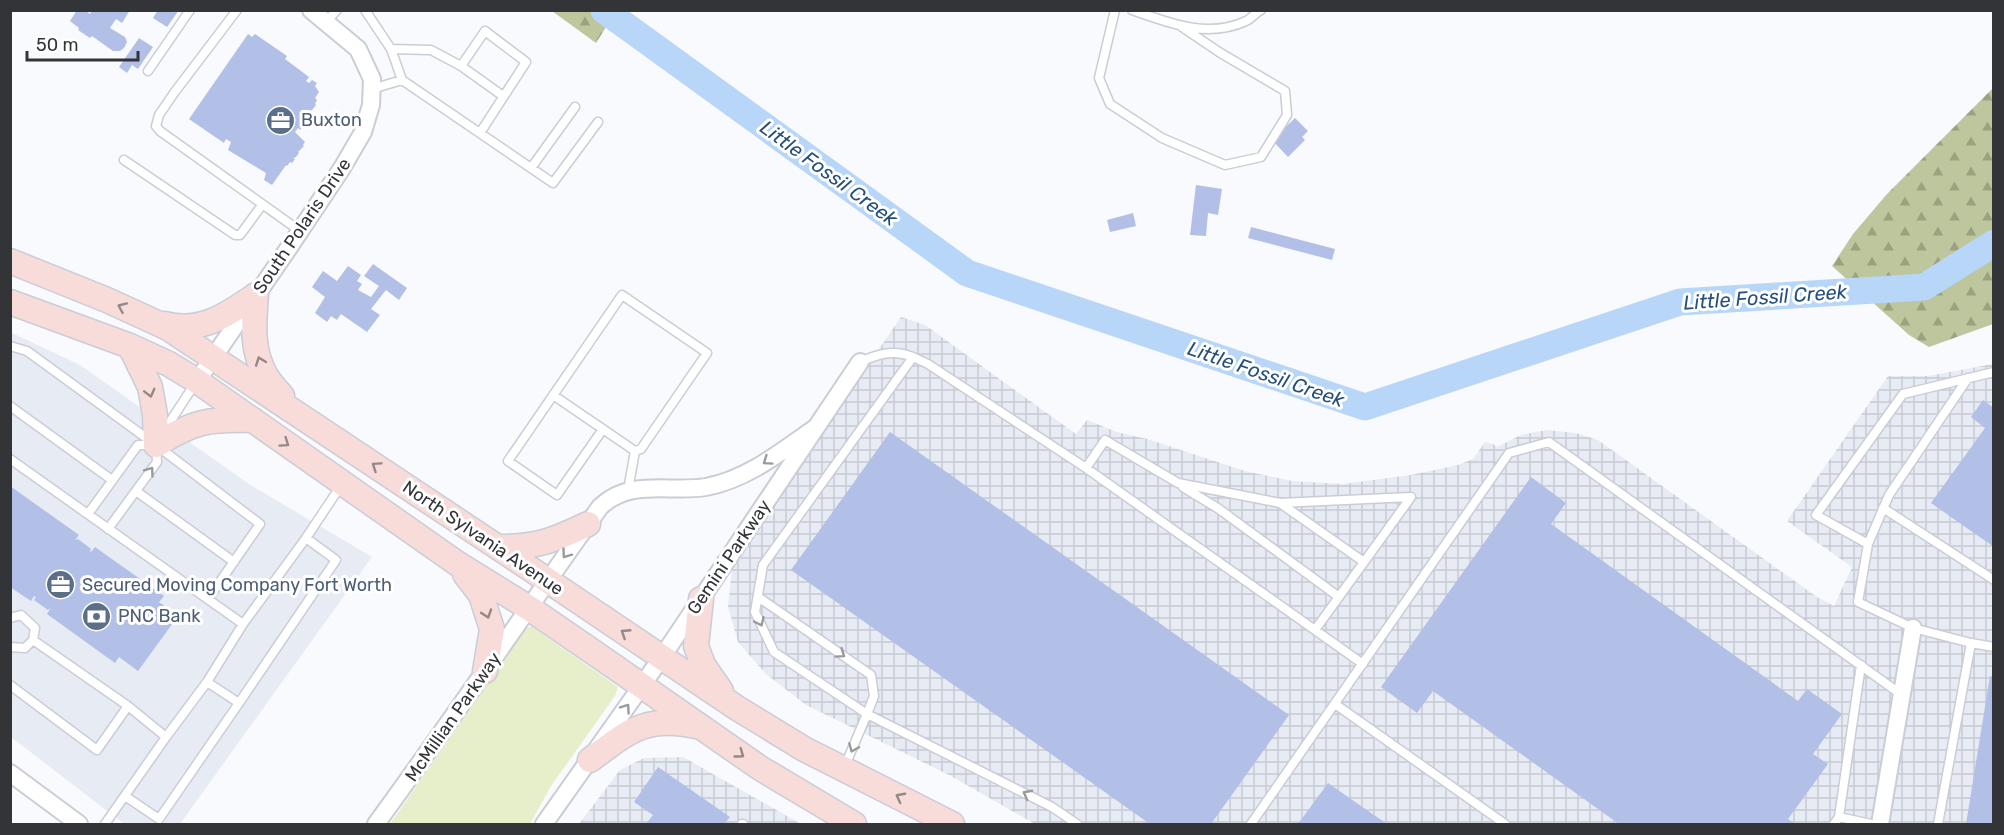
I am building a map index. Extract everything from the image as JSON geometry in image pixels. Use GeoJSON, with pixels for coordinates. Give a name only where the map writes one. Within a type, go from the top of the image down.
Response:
{"type":"FeatureCollection","features":[{"type":"Feature","properties":{"kind":"main road","name":"North Sylvania Avenue"},"geometry":{"type":"LineString","coordinates":[[10,261],[168,328],[548,580],[736,708],[804,749],[952,825]]}},
{"type":"Feature","properties":{"kind":"main road"},"geometry":{"type":"LineString","coordinates":[[150,320],[176,327],[196,327],[222,318],[256,295]]}},
{"type":"Feature","properties":{"kind":"main road"},"geometry":{"type":"LineString","coordinates":[[256,295],[253,326],[255,347],[265,374],[292,410]]}},
{"type":"Feature","properties":{"kind":"main road","name":"North Sylvania Avenue"},"geometry":{"type":"LineString","coordinates":[[10,302],[130,346],[169,364],[197,381],[458,564],[529,608],[760,768],[854,825]]}},
{"type":"Feature","properties":{"kind":"main road"},"geometry":{"type":"LineString","coordinates":[[130,346],[150,387],[155,415],[156,445],[196,423],[216,419],[253,420]]}},
{"type":"Feature","properties":{"kind":"main road"},"geometry":{"type":"LineString","coordinates":[[498,547],[524,547],[549,542],[588,524]]}},
{"type":"Feature","properties":{"kind":"main road"},"geometry":{"type":"LineString","coordinates":[[458,564],[481,595],[492,629],[485,671]]}},
{"type":"Feature","properties":{"kind":"main road"},"geometry":{"type":"LineString","coordinates":[[701,599],[696,646],[717,687],[736,708]]}},
{"type":"Feature","properties":{"kind":"main road"},"geometry":{"type":"LineString","coordinates":[[590,760],[629,731],[647,724],[676,722],[704,728]]}},
{"type":"Feature","properties":{"kind":"street","name":"South Polaris Drive"},"geometry":{"type":"LineString","coordinates":[[197,381],[342,168],[363,132],[371,105],[372,79],[358,49],[332,16],[311,10]]}},
{"type":"Feature","properties":{"kind":"street","name":"Gemini Parkway"},"geometry":{"type":"LineString","coordinates":[[642,686],[860,362]]}},
{"type":"Feature","properties":{"kind":"street","name":"Gemini Parkway"},"geometry":{"type":"LineString","coordinates":[[529,608],[588,524],[610,497],[628,490],[706,487],[732,479],[760,467],[815,428]]}},
{"type":"Feature","properties":{"kind":"street","name":"McMillian Parkway"},"geometry":{"type":"LineString","coordinates":[[376,825],[529,608]]}},
{"type":"Feature","properties":{"kind":"street"},"geometry":{"type":"LineString","coordinates":[[1880,825],[1913,628]]}},
{"type":"Feature","properties":{"kind":"street"},"geometry":{"type":"LineString","coordinates":[[546,824],[642,686]]}},
{"type":"Feature","properties":{"kind":"street"},"geometry":{"type":"LineString","coordinates":[[10,773],[80,825]]}},
{"type":"Feature","properties":{"kind":"lane"},"geometry":{"type":"LineString","coordinates":[[148,71],[190,10]]}},
{"type":"Feature","properties":{"kind":"lane"},"geometry":{"type":"LineString","coordinates":[[237,10],[174,93],[159,115],[156,126],[300,231]]}},
{"type":"Feature","properties":{"kind":"lane"},"geometry":{"type":"LineString","coordinates":[[365,10],[391,49],[402,80],[553,183],[598,122]]}},
{"type":"Feature","properties":{"kind":"lane"},"geometry":{"type":"LineString","coordinates":[[1115,10],[1099,78],[1110,104],[1162,138],[1225,165],[1261,157],[1287,115],[1285,91],[1182,27]]}},
{"type":"Feature","properties":{"kind":"lane"},"geometry":{"type":"LineString","coordinates":[[1132,10],[1182,27],[1216,30],[1248,21],[1261,10]]}},
{"type":"Feature","properties":{"kind":"lane"},"geometry":{"type":"LineString","coordinates":[[461,66],[485,31],[526,62],[480,133]]}},
{"type":"Feature","properties":{"kind":"lane"},"geometry":{"type":"LineString","coordinates":[[391,49],[431,50],[461,66],[503,96]]}},
{"type":"Feature","properties":{"kind":"lane"},"geometry":{"type":"LineString","coordinates":[[372,89],[402,80]]}},
{"type":"Feature","properties":{"kind":"lane"},"geometry":{"type":"LineString","coordinates":[[531,168],[575,107]]}},
{"type":"Feature","properties":{"kind":"lane"},"geometry":{"type":"LineString","coordinates":[[124,160],[235,235],[240,235],[262,205]]}},
{"type":"Feature","properties":{"kind":"lane"},"geometry":{"type":"LineString","coordinates":[[603,429],[557,495],[508,461],[622,295],[707,353],[641,449],[635,451]]}},
{"type":"Feature","properties":{"kind":"lane"},"geometry":{"type":"LineString","coordinates":[[10,346],[27,351],[260,524],[208,599]]}},
{"type":"Feature","properties":{"kind":"lane"},"geometry":{"type":"LineString","coordinates":[[860,362],[883,352],[904,353],[928,364],[1086,468],[1364,664]]}},
{"type":"Feature","properties":{"kind":"lane"},"geometry":{"type":"LineString","coordinates":[[913,357],[763,565],[755,612],[774,652],[867,714],[1052,807],[1077,825]]}},
{"type":"Feature","properties":{"kind":"lane"},"geometry":{"type":"LineString","coordinates":[[1868,544],[1816,515],[1903,394],[1994,372]]}},
{"type":"Feature","properties":{"kind":"lane"},"geometry":{"type":"LineString","coordinates":[[1968,378],[1889,495],[1868,544],[1858,602],[1913,628],[1994,647]]}},
{"type":"Feature","properties":{"kind":"lane"},"geometry":{"type":"LineString","coordinates":[[108,529],[157,462],[156,445],[197,381]]}},
{"type":"Feature","properties":{"kind":"lane"},"geometry":{"type":"LineString","coordinates":[[553,395],[635,451]]}},
{"type":"Feature","properties":{"kind":"lane"},"geometry":{"type":"LineString","coordinates":[[10,406],[112,480]]}},
{"type":"Feature","properties":{"kind":"lane"},"geometry":{"type":"LineString","coordinates":[[1086,468],[1105,440],[1219,509],[1339,597]]}},
{"type":"Feature","properties":{"kind":"lane"},"geometry":{"type":"LineString","coordinates":[[1251,825],[1509,453],[1549,442],[1902,695]]}},
{"type":"Feature","properties":{"kind":"lane"},"geometry":{"type":"LineString","coordinates":[[88,514],[138,445],[156,445]]}},
{"type":"Feature","properties":{"kind":"lane"},"geometry":{"type":"LineString","coordinates":[[628,490],[635,451]]}},
{"type":"Feature","properties":{"kind":"lane"},"geometry":{"type":"LineString","coordinates":[[10,459],[243,624]]}},
{"type":"Feature","properties":{"kind":"lane"},"geometry":{"type":"LineString","coordinates":[[1178,483],[1280,503],[1411,497],[1315,630]]}},
{"type":"Feature","properties":{"kind":"lane"},"geometry":{"type":"LineString","coordinates":[[105,825],[207,682],[243,624],[343,484]]}},
{"type":"Feature","properties":{"kind":"lane"},"geometry":{"type":"LineString","coordinates":[[136,491],[234,562]]}},
{"type":"Feature","properties":{"kind":"lane"},"geometry":{"type":"LineString","coordinates":[[1280,503],[1364,562]]}},
{"type":"Feature","properties":{"kind":"lane"},"geometry":{"type":"LineString","coordinates":[[1883,508],[1994,580]]}},
{"type":"Feature","properties":{"kind":"lane"},"geometry":{"type":"LineString","coordinates":[[125,796],[159,819],[336,560],[306,538]]}},
{"type":"Feature","properties":{"kind":"lane"},"geometry":{"type":"LineString","coordinates":[[758,597],[871,675],[874,696],[844,769]]}},
{"type":"Feature","properties":{"kind":"lane"},"geometry":{"type":"LineString","coordinates":[[10,618],[21,615],[35,628],[33,640],[25,648],[10,647]]}},
{"type":"Feature","properties":{"kind":"lane"},"geometry":{"type":"LineString","coordinates":[[33,640],[128,705],[166,737]]}},
{"type":"Feature","properties":{"kind":"lane"},"geometry":{"type":"LineString","coordinates":[[1938,825],[1971,643]]}},
{"type":"Feature","properties":{"kind":"lane"},"geometry":{"type":"LineString","coordinates":[[1861,665],[1836,821],[1871,825]]}},
{"type":"Feature","properties":{"kind":"lane"},"geometry":{"type":"LineString","coordinates":[[207,682],[239,703]]}},
{"type":"Feature","properties":{"kind":"lane"},"geometry":{"type":"LineString","coordinates":[[10,685],[97,750],[128,705]]}},
{"type":"Feature","properties":{"kind":"lane"},"geometry":{"type":"LineString","coordinates":[[1335,704],[1505,825]]}},
{"type":"Feature","properties":{"kind":"shaded area"},"geometry":{"type":"Polygon","coordinates":[[[901,317],[925,325],[1076,434],[1087,420],[1117,432],[1147,439],[1245,471],[1292,481],[1343,484],[1411,475],[1458,465],[1473,459],[1485,442],[1497,447],[1521,435],[1546,430],[1576,433],[1598,440],[1817,597],[1834,606],[1852,567],[1787,521],[1888,376],[1928,376],[1993,364],[1993,824],[1035,824],[949,775],[806,705],[766,674],[738,642],[728,607],[732,568],[741,550],[901,317]]]}},
{"type":"Feature","properties":{"kind":"shaded area"},"geometry":{"type":"Polygon","coordinates":[[[10,332],[80,365],[249,484],[372,557],[180,824],[124,824],[11,737],[10,332]]]}},
{"type":"Feature","properties":{"kind":"shaded area"},"geometry":{"type":"Polygon","coordinates":[[[683,757],[801,824],[579,824],[620,770],[644,758],[683,757]]]}},
{"type":"Feature","properties":{"kind":"green space"},"geometry":{"type":"Polygon","coordinates":[[[552,11],[616,11],[596,43],[552,11]]]}},
{"type":"Feature","properties":{"kind":"green space"},"geometry":{"type":"Polygon","coordinates":[[[1993,88],[1993,324],[1929,347],[1909,335],[1832,266],[1853,234],[1887,194],[1993,88]]]}},
{"type":"Feature","properties":{"kind":"green space"},"geometry":{"type":"Polygon","coordinates":[[[531,626],[618,687],[615,696],[551,786],[530,824],[390,824],[526,629],[531,626]]]}},
{"type":"Feature","properties":{"kind":"building"},"geometry":{"type":"Polygon","coordinates":[[[77,10],[85,10],[90,14],[92,10],[130,10],[122,23],[116,19],[110,28],[125,37],[127,42],[124,48],[120,51],[113,51],[92,36],[90,38],[78,30],[79,28],[70,21],[77,10]]]}},
{"type":"Feature","properties":{"kind":"building"},"geometry":{"type":"Polygon","coordinates":[[[158,10],[179,10],[167,27],[153,18],[158,10]]]}},
{"type":"Feature","properties":{"kind":"building"},"geometry":{"type":"Polygon","coordinates":[[[248,34],[252,37],[255,34],[287,56],[285,59],[309,77],[306,81],[309,83],[312,80],[317,83],[315,86],[319,92],[315,98],[316,105],[305,119],[307,120],[300,130],[298,128],[295,132],[305,142],[304,146],[293,158],[295,159],[292,163],[286,165],[272,185],[264,180],[266,173],[228,150],[231,142],[226,139],[224,143],[189,119],[248,34]]]}},
{"type":"Feature","properties":{"kind":"building"},"geometry":{"type":"Polygon","coordinates":[[[139,38],[153,47],[138,69],[132,65],[127,73],[119,67],[139,38]]]}},
{"type":"Feature","properties":{"kind":"building"},"geometry":{"type":"Polygon","coordinates":[[[1295,118],[1308,131],[1302,137],[1305,140],[1288,157],[1272,140],[1295,118]]]}},
{"type":"Feature","properties":{"kind":"building"},"geometry":{"type":"Polygon","coordinates":[[[1196,185],[1222,189],[1218,215],[1208,213],[1206,236],[1190,235],[1196,185]]]}},
{"type":"Feature","properties":{"kind":"building"},"geometry":{"type":"Polygon","coordinates":[[[1133,213],[1136,226],[1110,232],[1107,220],[1133,213]]]}},
{"type":"Feature","properties":{"kind":"building"},"geometry":{"type":"Polygon","coordinates":[[[1251,227],[1335,249],[1332,260],[1248,238],[1251,227]]]}},
{"type":"Feature","properties":{"kind":"building"},"geometry":{"type":"Polygon","coordinates":[[[373,264],[407,288],[399,300],[386,290],[371,309],[380,315],[367,332],[341,314],[337,320],[331,316],[327,322],[315,313],[325,297],[312,287],[323,271],[337,281],[348,266],[361,275],[357,281],[362,284],[358,290],[371,297],[379,286],[364,276],[373,264]]]}},
{"type":"Feature","properties":{"kind":"building"},"geometry":{"type":"Polygon","coordinates":[[[1983,400],[1994,408],[1994,547],[1931,503],[1985,428],[1971,417],[1983,400]]]}},
{"type":"Feature","properties":{"kind":"building"},"geometry":{"type":"Polygon","coordinates":[[[890,432],[1289,715],[1211,824],[1150,824],[791,570],[890,432]]]}},
{"type":"Feature","properties":{"kind":"building"},"geometry":{"type":"Polygon","coordinates":[[[1531,477],[1566,503],[1551,524],[1798,701],[1807,689],[1842,714],[1813,754],[1828,764],[1788,819],[1796,824],[1619,824],[1433,691],[1417,713],[1381,687],[1531,477]]]}},
{"type":"Feature","properties":{"kind":"building"},"geometry":{"type":"Polygon","coordinates":[[[10,486],[79,535],[75,540],[78,539],[91,549],[91,552],[95,547],[164,596],[159,602],[178,616],[138,671],[119,657],[115,663],[47,614],[51,608],[48,610],[34,600],[36,597],[34,596],[31,601],[10,587],[10,486]]]}},
{"type":"Feature","properties":{"kind":"building"},"geometry":{"type":"Polygon","coordinates":[[[1990,676],[1994,677],[1994,824],[1966,824],[1990,676]]]}},
{"type":"Feature","properties":{"kind":"building"},"geometry":{"type":"Polygon","coordinates":[[[658,767],[730,817],[724,824],[646,824],[653,815],[634,802],[658,767]]]}},
{"type":"Feature","properties":{"kind":"building"},"geometry":{"type":"Polygon","coordinates":[[[1328,783],[1335,788],[1387,824],[1298,824],[1328,783]]]}},
{"type":"Feature","properties":{"kind":"waterway","name":"Little Fossil Creek"},"geometry":{"type":"LineString","coordinates":[[604,10],[967,273],[1365,407],[1680,302],[1924,287],[1994,243]]}},
{"type":"Feature","properties":{"kind":"place","name":"Buxton"},"geometry":{"type":"Point","coordinates":[280,120]}},
{"type":"Feature","properties":{"kind":"place","name":"Secured Moving Company Fort Worth"},"geometry":{"type":"Point","coordinates":[61,585]}},
{"type":"Feature","properties":{"kind":"place","name":"PNC Bank"},"geometry":{"type":"Point","coordinates":[97,616]}}]}
